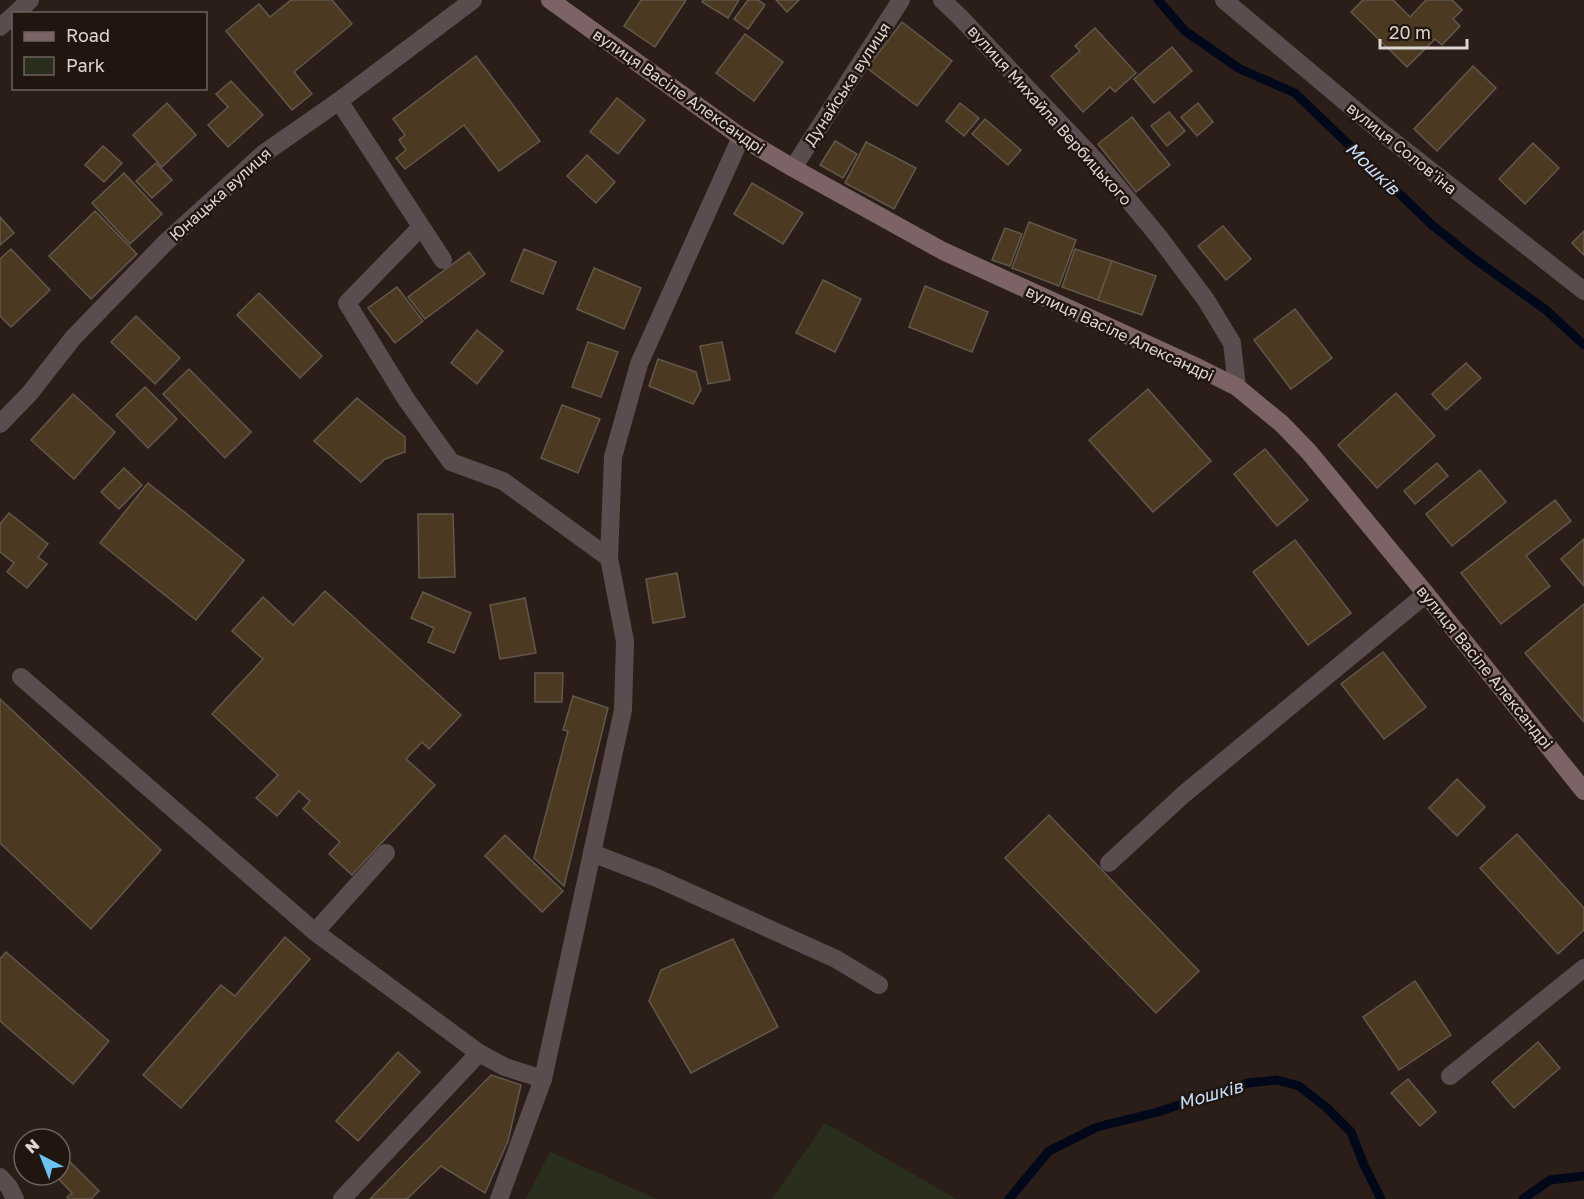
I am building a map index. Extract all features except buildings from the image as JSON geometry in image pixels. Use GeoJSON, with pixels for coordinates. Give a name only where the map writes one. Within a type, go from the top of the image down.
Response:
{"type":"FeatureCollection","features":[{"type":"Feature","properties":{"kind":"main road","name":"вулиця Васіле Александрі"},"geometry":{"type":"LineString","coordinates":[[550,0],[741,137],[793,168],[943,251],[1237,387],[1282,424],[1309,452],[1584,791]]}},
{"type":"Feature","properties":{"kind":"street"},"geometry":{"type":"LineString","coordinates":[[16,12],[30,0]]}},
{"type":"Feature","properties":{"kind":"street","name":"Юнацька вулиця"},"geometry":{"type":"LineString","coordinates":[[0,424],[30,393],[73,338],[165,243],[263,154],[339,101],[473,0]]}},
{"type":"Feature","properties":{"kind":"street","name":"Дунайська вулиця"},"geometry":{"type":"LineString","coordinates":[[793,168],[901,0]]}},
{"type":"Feature","properties":{"kind":"street","name":"вулиця Михайла Вербицького"},"geometry":{"type":"LineString","coordinates":[[942,0],[1096,161],[1166,246],[1206,300],[1232,343],[1237,387]]}},
{"type":"Feature","properties":{"kind":"street","name":"вулиця Солов'їна"},"geometry":{"type":"LineString","coordinates":[[1224,0],[1379,130],[1584,291]]}},
{"type":"Feature","properties":{"kind":"street"},"geometry":{"type":"LineString","coordinates":[[0,27],[12,16]]}},
{"type":"Feature","properties":{"kind":"street"},"geometry":{"type":"LineString","coordinates":[[339,101],[443,260]]}},
{"type":"Feature","properties":{"kind":"street"},"geometry":{"type":"LineString","coordinates":[[500,1199],[543,1079],[623,710],[625,641],[609,558],[613,457],[639,364],[741,137]]}},
{"type":"Feature","properties":{"kind":"street"},"geometry":{"type":"LineString","coordinates":[[422,227],[347,303],[406,399],[452,462],[503,481],[609,558]]}},
{"type":"Feature","properties":{"kind":"street"},"geometry":{"type":"LineString","coordinates":[[1109,863],[1193,786],[1426,594]]}},
{"type":"Feature","properties":{"kind":"street"},"geometry":{"type":"LineString","coordinates":[[21,677],[315,932],[479,1053],[505,1067],[543,1079]]}},
{"type":"Feature","properties":{"kind":"street"},"geometry":{"type":"LineString","coordinates":[[315,932],[386,853]]}},
{"type":"Feature","properties":{"kind":"street"},"geometry":{"type":"LineString","coordinates":[[592,853],[657,878],[836,959],[879,985]]}},
{"type":"Feature","properties":{"kind":"street"},"geometry":{"type":"LineString","coordinates":[[1450,1076],[1584,968]]}},
{"type":"Feature","properties":{"kind":"street"},"geometry":{"type":"LineString","coordinates":[[342,1199],[479,1053]]}},
{"type":"Feature","properties":{"kind":"street"},"geometry":{"type":"LineString","coordinates":[[0,1177],[9,1187],[15,1199]]}},
{"type":"Feature","properties":{"kind":"green space"},"geometry":{"type":"Polygon","coordinates":[[[825,1123],[956,1199],[772,1199],[825,1123]]]}},
{"type":"Feature","properties":{"kind":"green space"},"geometry":{"type":"Polygon","coordinates":[[[550,1152],[657,1199],[526,1199],[550,1152]]]}},
{"type":"Feature","properties":{"kind":"waterway","name":"Мошків"},"geometry":{"type":"LineString","coordinates":[[1158,0],[1185,31],[1240,69],[1295,93],[1432,225],[1546,310],[1584,345]]}},
{"type":"Feature","properties":{"kind":"waterway","name":"Мошків"},"geometry":{"type":"LineString","coordinates":[[1009,1199],[1049,1151],[1097,1127],[1154,1113],[1248,1083],[1277,1080],[1299,1086],[1327,1108],[1351,1132],[1381,1199]]}},
{"type":"Feature","properties":{"kind":"waterway","name":"Мошків"},"geometry":{"type":"LineString","coordinates":[[1523,1199],[1550,1180],[1584,1176]]}}]}
